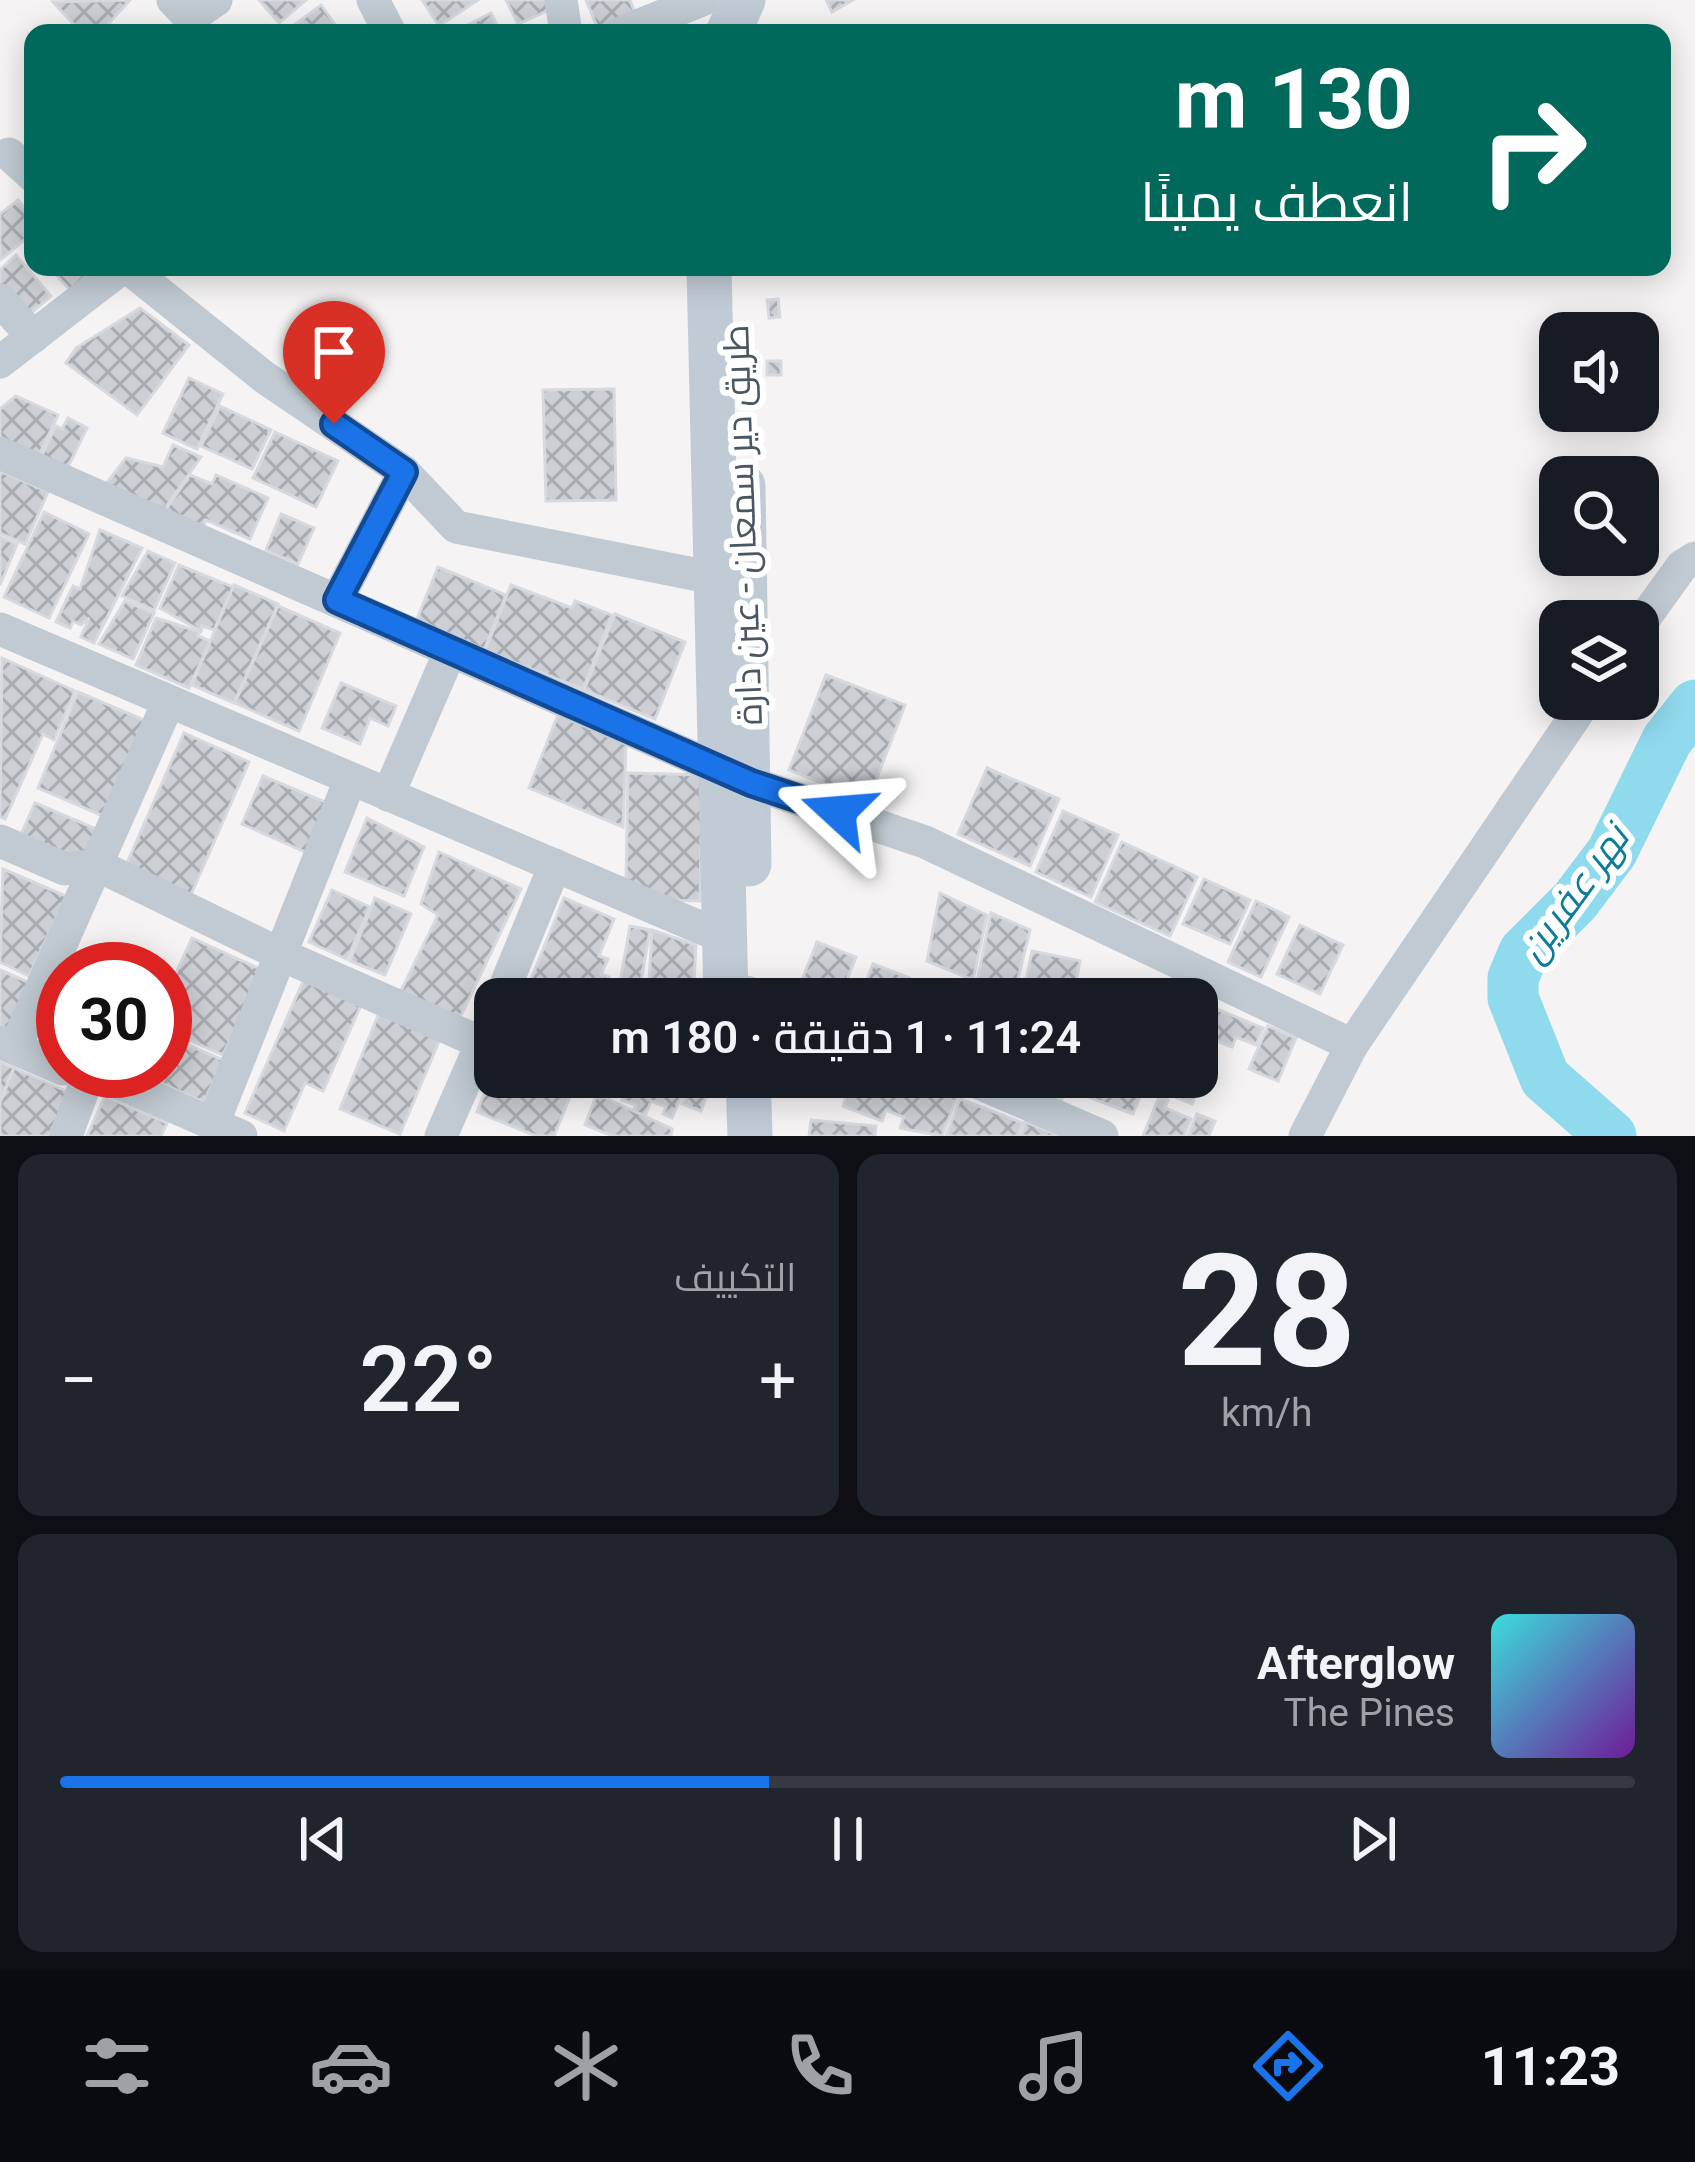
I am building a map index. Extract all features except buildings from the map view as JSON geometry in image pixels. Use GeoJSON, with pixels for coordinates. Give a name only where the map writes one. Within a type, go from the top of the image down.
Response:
{"type":"FeatureCollection","features":[{"type":"Feature","properties":{"kind":"main road","name":"طريق دير سمعان - عين دارة"},"geometry":{"type":"LineString","coordinates":[[709,276],[717,458],[714,578],[734,774],[745,978]]}},
{"type":"Feature","properties":{"kind":"main road","name":"طريق دير سمعان - عين دارة"},"geometry":{"type":"LineString","coordinates":[[733,276],[734,774],[725,938],[739,978]]}},
{"type":"Feature","properties":{"kind":"main road"},"geometry":{"type":"LineString","coordinates":[[727,1098],[727,1136]]}},
{"type":"Feature","properties":{"kind":"main road"},"geometry":{"type":"LineString","coordinates":[[749,1098],[750,1136]]}},
{"type":"Feature","properties":{"kind":"street"},"geometry":{"type":"LineString","coordinates":[[173,0],[190,18],[216,0]]}},
{"type":"Feature","properties":{"kind":"street"},"geometry":{"type":"LineString","coordinates":[[642,24],[701,0]]}},
{"type":"Feature","properties":{"kind":"street"},"geometry":{"type":"LineString","coordinates":[[0,362],[113,276]]}},
{"type":"Feature","properties":{"kind":"street"},"geometry":{"type":"LineString","coordinates":[[136,276],[264,377],[404,472],[456,527],[714,578]]}},
{"type":"Feature","properties":{"kind":"street"},"geometry":{"type":"LineString","coordinates":[[0,300],[33,337]]}},
{"type":"Feature","properties":{"kind":"street"},"geometry":{"type":"LineString","coordinates":[[0,453],[449,654],[734,774],[925,842],[1352,1045]]}},
{"type":"Feature","properties":{"kind":"street"},"geometry":{"type":"LineString","coordinates":[[337,600],[404,472]]}},
{"type":"Feature","properties":{"kind":"street"},"geometry":{"type":"LineString","coordinates":[[1657,600],[1682,566],[1695,558]]}},
{"type":"Feature","properties":{"kind":"street"},"geometry":{"type":"LineString","coordinates":[[0,629],[725,938]]}},
{"type":"Feature","properties":{"kind":"street"},"geometry":{"type":"LineString","coordinates":[[388,795],[449,654]]}},
{"type":"Feature","properties":{"kind":"street"},"geometry":{"type":"LineString","coordinates":[[36,1058],[7,1045],[97,865],[168,703]]}},
{"type":"Feature","properties":{"kind":"street"},"geometry":{"type":"LineString","coordinates":[[1305,1136],[1352,1045],[1573,720]]}},
{"type":"Feature","properties":{"kind":"street"},"geometry":{"type":"LineString","coordinates":[[153,1098],[227,1130],[284,956],[350,781]]}},
{"type":"Feature","properties":{"kind":"street"},"geometry":{"type":"LineString","coordinates":[[0,841],[65,869],[97,865],[284,956],[474,1022]]}},
{"type":"Feature","properties":{"kind":"street"},"geometry":{"type":"LineString","coordinates":[[509,978],[555,865]]}},
{"type":"Feature","properties":{"kind":"street"},"geometry":{"type":"LineString","coordinates":[[441,1136],[474,1061]]}},
{"type":"Feature","properties":{"kind":"street"},"geometry":{"type":"LineString","coordinates":[[66,1136],[81,1098]]}},
{"type":"Feature","properties":{"kind":"street"},"geometry":{"type":"LineString","coordinates":[[1013,1098],[1102,1136]]}},
{"type":"Feature","properties":{"kind":"waterway","name":"نهر عفرين"},"geometry":{"type":"LineString","coordinates":[[1611,1136],[1545,1078],[1513,998],[1513,978],[1524,952],[1575,901],[1612,852],[1667,740],[1695,705]]}},
{"type":"Feature","properties":{"kind":"route"},"geometry":{"type":"LineString","coordinates":[[334,424],[404,472],[337,600],[449,654],[751,783],[838,812]]}}]}
